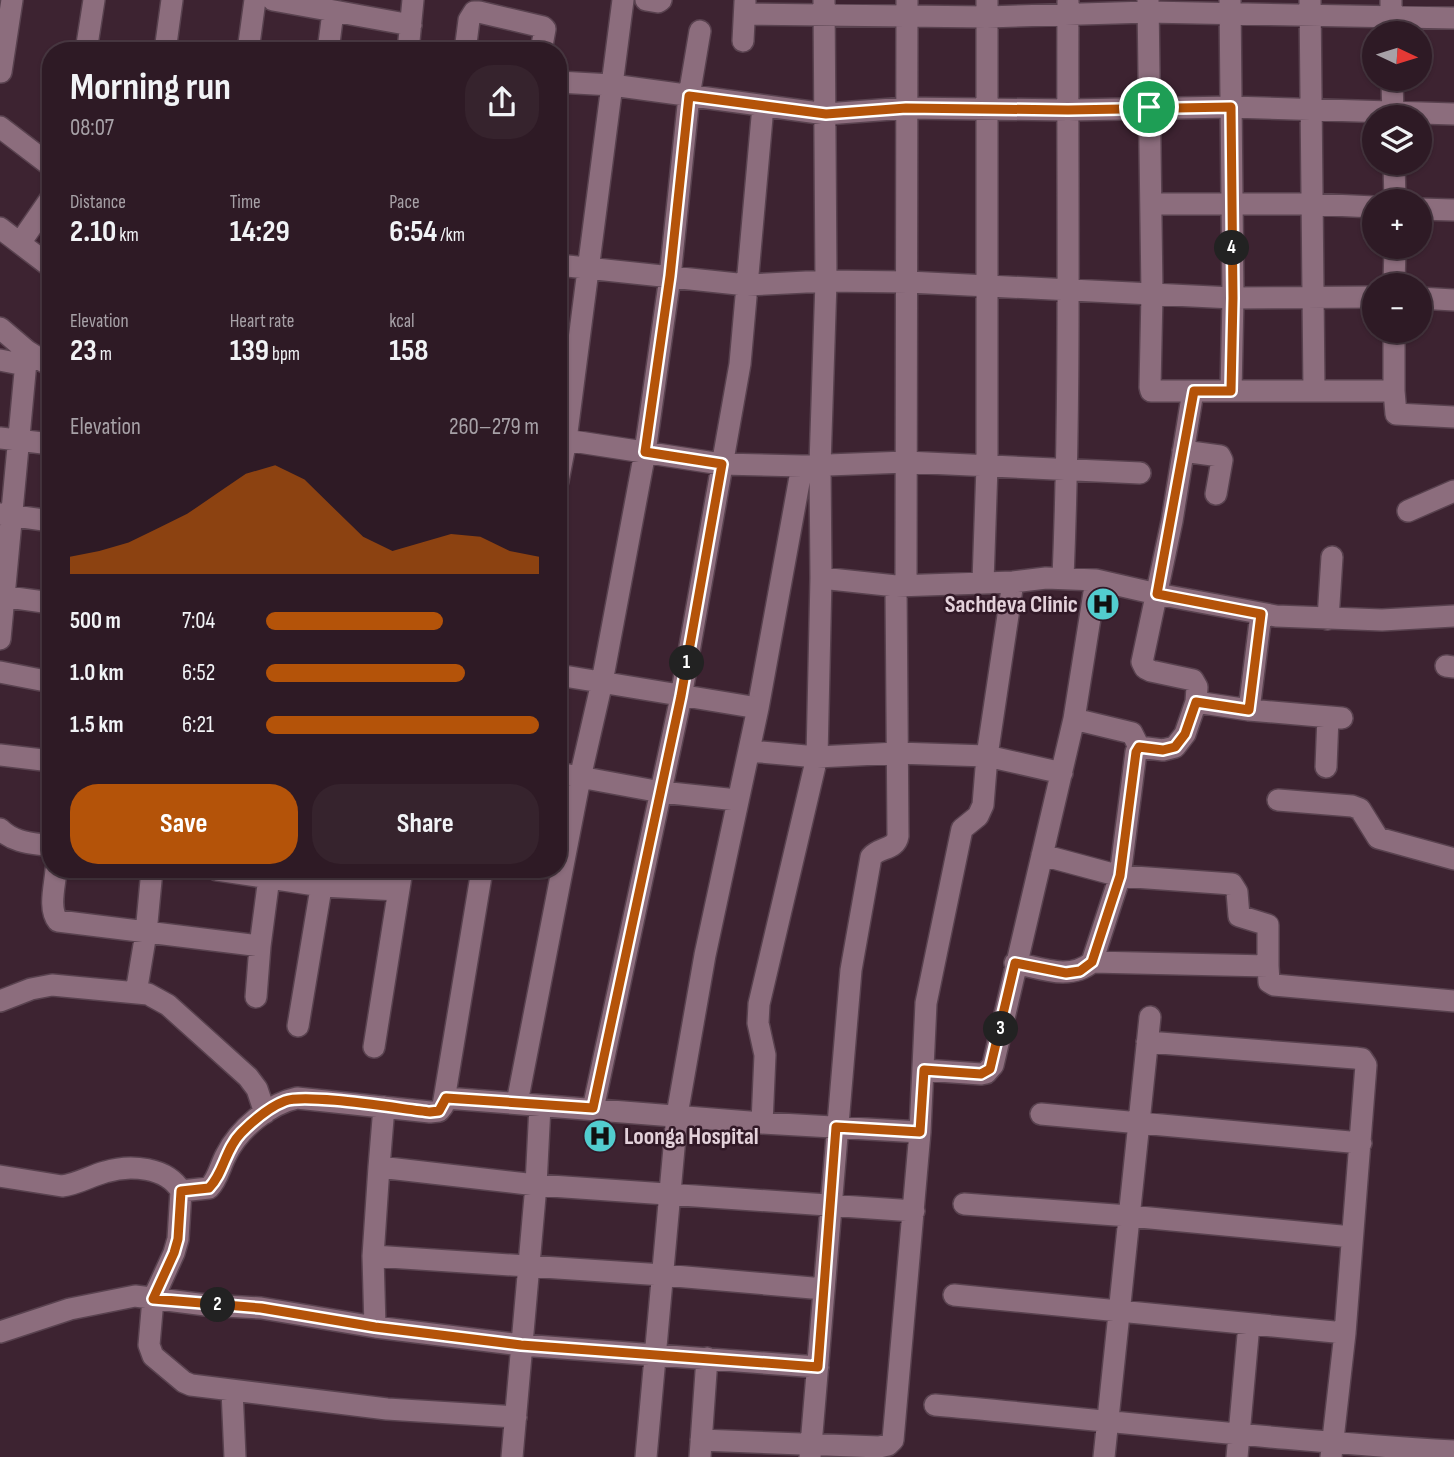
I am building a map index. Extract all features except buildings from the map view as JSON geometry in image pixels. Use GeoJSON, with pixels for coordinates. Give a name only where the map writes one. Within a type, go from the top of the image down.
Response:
{"type":"FeatureCollection","features":[{"type":"Feature","properties":{"kind":"street"},"geometry":{"type":"LineString","coordinates":[[1,72],[12,0]]}},
{"type":"Feature","properties":{"kind":"street"},"geometry":{"type":"LineString","coordinates":[[87,42],[94,0]]}},
{"type":"Feature","properties":{"kind":"street"},"geometry":{"type":"LineString","coordinates":[[166,42],[172,0]]}},
{"type":"Feature","properties":{"kind":"street"},"geometry":{"type":"LineString","coordinates":[[249,42],[256,0]]}},
{"type":"Feature","properties":{"kind":"street"},"geometry":{"type":"LineString","coordinates":[[273,0],[411,25]]}},
{"type":"Feature","properties":{"kind":"street"},"geometry":{"type":"LineString","coordinates":[[409,42],[413,0]]}},
{"type":"Feature","properties":{"kind":"street"},"geometry":{"type":"LineString","coordinates":[[567,432],[623,0]]}},
{"type":"Feature","properties":{"kind":"street"},"geometry":{"type":"LineString","coordinates":[[646,0],[661,0]]}},
{"type":"Feature","properties":{"kind":"street"},"geometry":{"type":"LineString","coordinates":[[1148,6],[1151,391],[1394,391]]}},
{"type":"Feature","properties":{"kind":"street"},"geometry":{"type":"LineString","coordinates":[[743,41],[745,7],[1309,8],[1391,16],[1454,18]]}},
{"type":"Feature","properties":{"kind":"street"},"geometry":{"type":"LineString","coordinates":[[1063,578],[1068,469],[1070,290],[1068,7]]}},
{"type":"Feature","properties":{"kind":"street"},"geometry":{"type":"LineString","coordinates":[[1230,7],[1233,298],[1231,391]]}},
{"type":"Feature","properties":{"kind":"street"},"geometry":{"type":"LineString","coordinates":[[646,1457],[677,1115],[705,955],[737,800],[811,466],[826,281],[825,8]]}},
{"type":"Feature","properties":{"kind":"street"},"geometry":{"type":"LineString","coordinates":[[811,1451],[851,970],[871,857],[875,851],[893,846],[898,841],[897,753],[906,461],[908,282],[907,8]]}},
{"type":"Feature","properties":{"kind":"street"},"geometry":{"type":"LineString","coordinates":[[983,582],[987,466],[987,8]]}},
{"type":"Feature","properties":{"kind":"street"},"geometry":{"type":"LineString","coordinates":[[1309,8],[1314,390]]}},
{"type":"Feature","properties":{"kind":"street"},"geometry":{"type":"LineString","coordinates":[[329,42],[333,12]]}},
{"type":"Feature","properties":{"kind":"street"},"geometry":{"type":"LineString","coordinates":[[466,42],[471,15],[479,12],[543,27],[543,42]]}},
{"type":"Feature","properties":{"kind":"street"},"geometry":{"type":"LineString","coordinates":[[567,845],[602,682],[645,452],[670,276],[689,96],[700,32]]}},
{"type":"Feature","properties":{"kind":"street"},"geometry":{"type":"LineString","coordinates":[[567,82],[612,85],[826,114],[906,108],[988,107],[1068,110],[1149,107],[1310,108],[1362,112]]}},
{"type":"Feature","properties":{"kind":"street"},"geometry":{"type":"LineString","coordinates":[[593,1108],[681,696],[740,364],[763,106]]}},
{"type":"Feature","properties":{"kind":"street"},"geometry":{"type":"LineString","coordinates":[[1432,114],[1454,114]]}},
{"type":"Feature","properties":{"kind":"street"},"geometry":{"type":"LineString","coordinates":[[0,127],[42,159]]}},
{"type":"Feature","properties":{"kind":"street"},"geometry":{"type":"LineString","coordinates":[[1151,204],[1362,206]]}},
{"type":"Feature","properties":{"kind":"street"},"geometry":{"type":"LineString","coordinates":[[1432,209],[1454,210]]}},
{"type":"Feature","properties":{"kind":"street"},"geometry":{"type":"LineString","coordinates":[[20,243],[42,211]]}},
{"type":"Feature","properties":{"kind":"street"},"geometry":{"type":"LineString","coordinates":[[0,228],[42,260]]}},
{"type":"Feature","properties":{"kind":"street"},"geometry":{"type":"LineString","coordinates":[[567,266],[747,285],[826,281],[908,282],[1233,298],[1362,297]]}},
{"type":"Feature","properties":{"kind":"street"},"geometry":{"type":"LineString","coordinates":[[1432,299],[1454,300]]}},
{"type":"Feature","properties":{"kind":"street"},"geometry":{"type":"LineString","coordinates":[[0,328],[26,358]]}},
{"type":"Feature","properties":{"kind":"street"},"geometry":{"type":"LineString","coordinates":[[1394,343],[1396,414],[1454,417]]}},
{"type":"Feature","properties":{"kind":"street"},"geometry":{"type":"LineString","coordinates":[[0,639],[9,440],[26,358]]}},
{"type":"Feature","properties":{"kind":"street"},"geometry":{"type":"LineString","coordinates":[[0,360],[26,358],[42,363]]}},
{"type":"Feature","properties":{"kind":"street"},"geometry":{"type":"LineString","coordinates":[[1139,747],[1163,750],[1175,747],[1185,734],[1196,702],[1197,687],[1193,680],[1144,668],[1143,655],[1157,594],[1194,391]]}},
{"type":"Feature","properties":{"kind":"street"},"geometry":{"type":"LineString","coordinates":[[9,440],[42,443]]}},
{"type":"Feature","properties":{"kind":"street"},"geometry":{"type":"LineString","coordinates":[[567,440],[722,464],[811,466],[906,461],[1140,473]]}},
{"type":"Feature","properties":{"kind":"street"},"geometry":{"type":"LineString","coordinates":[[1183,451],[1220,456],[1222,460],[1216,494]]}},
{"type":"Feature","properties":{"kind":"street"},"geometry":{"type":"LineString","coordinates":[[762,1123],[765,1055],[758,1023],[759,1004],[817,757],[821,579],[811,466]]}},
{"type":"Feature","properties":{"kind":"street"},"geometry":{"type":"LineString","coordinates":[[1408,511],[1454,491]]}},
{"type":"Feature","properties":{"kind":"street"},"geometry":{"type":"LineString","coordinates":[[6,514],[42,520]]}},
{"type":"Feature","properties":{"kind":"street"},"geometry":{"type":"LineString","coordinates":[[1328,620],[1332,557]]}},
{"type":"Feature","properties":{"kind":"street"},"geometry":{"type":"LineString","coordinates":[[821,579],[901,585],[1063,578],[1096,580],[1261,614],[1328,620],[1454,617]]}},
{"type":"Feature","properties":{"kind":"street"},"geometry":{"type":"LineString","coordinates":[[924,1070],[981,1074],[990,1069],[1074,719],[1096,580]]}},
{"type":"Feature","properties":{"kind":"street"},"geometry":{"type":"LineString","coordinates":[[707,1357],[701,1448],[811,1451],[879,1447],[888,1445],[893,1440],[914,1211],[929,983],[962,829],[978,816],[983,805],[987,756],[1013,582]]}},
{"type":"Feature","properties":{"kind":"street"},"geometry":{"type":"LineString","coordinates":[[3,597],[42,602]]}},
{"type":"Feature","properties":{"kind":"street"},"geometry":{"type":"LineString","coordinates":[[1249,710],[1261,614]]}},
{"type":"Feature","properties":{"kind":"street"},"geometry":{"type":"LineString","coordinates":[[0,672],[42,679]]}},
{"type":"Feature","properties":{"kind":"street"},"geometry":{"type":"LineString","coordinates":[[567,676],[758,708]]}},
{"type":"Feature","properties":{"kind":"street"},"geometry":{"type":"LineString","coordinates":[[1196,702],[1335,718],[1326,767]]}},
{"type":"Feature","properties":{"kind":"street"},"geometry":{"type":"LineString","coordinates":[[1074,719],[1132,733],[1139,747]]}},
{"type":"Feature","properties":{"kind":"street"},"geometry":{"type":"LineString","coordinates":[[1015,963],[1066,973],[1080,971],[1092,962],[1120,876],[1136,752],[1139,747]]}},
{"type":"Feature","properties":{"kind":"street"},"geometry":{"type":"LineString","coordinates":[[749,751],[817,757],[897,753],[987,756],[1062,773]]}},
{"type":"Feature","properties":{"kind":"street"},"geometry":{"type":"LineString","coordinates":[[0,755],[42,760]]}},
{"type":"Feature","properties":{"kind":"street"},"geometry":{"type":"LineString","coordinates":[[567,775],[661,792],[737,800]]}},
{"type":"Feature","properties":{"kind":"street"},"geometry":{"type":"LineString","coordinates":[[1278,800],[1352,806],[1360,809],[1378,838],[1454,859]]}},
{"type":"Feature","properties":{"kind":"street"},"geometry":{"type":"LineString","coordinates":[[0,830],[11,838],[42,845]]}},
{"type":"Feature","properties":{"kind":"street"},"geometry":{"type":"LineString","coordinates":[[1042,855],[1120,876],[1232,884],[1237,892],[1239,916],[1268,925],[1269,982],[1274,985],[1454,1001]]}},
{"type":"Feature","properties":{"kind":"street"},"geometry":{"type":"LineString","coordinates":[[55,878],[53,908],[58,921],[260,946]]}},
{"type":"Feature","properties":{"kind":"street"},"geometry":{"type":"LineString","coordinates":[[136,993],[151,878]]}},
{"type":"Feature","properties":{"kind":"street"},"geometry":{"type":"LineString","coordinates":[[256,998],[269,878]]}},
{"type":"Feature","properties":{"kind":"street"},"geometry":{"type":"LineString","coordinates":[[298,1026],[323,878],[400,880],[374,1047]]}},
{"type":"Feature","properties":{"kind":"street"},"geometry":{"type":"LineString","coordinates":[[181,1191],[209,1188],[240,1134],[286,1100],[297,1098],[439,1111],[446,1098],[481,878]]}},
{"type":"Feature","properties":{"kind":"street"},"geometry":{"type":"LineString","coordinates":[[517,1102],[561,878]]}},
{"type":"Feature","properties":{"kind":"street"},"geometry":{"type":"LineString","coordinates":[[1092,962],[1268,966]]}},
{"type":"Feature","properties":{"kind":"street"},"geometry":{"type":"LineString","coordinates":[[0,1001],[31,989],[52,985],[136,993],[158,998],[248,1077],[257,1089],[265,1113]]}},
{"type":"Feature","properties":{"kind":"street"},"geometry":{"type":"LineString","coordinates":[[1104,1457],[1150,1017]]}},
{"type":"Feature","properties":{"kind":"street"},"geometry":{"type":"LineString","coordinates":[[1147,1042],[1363,1059],[1366,1065],[1345,1333],[1332,1451]]}},
{"type":"Feature","properties":{"kind":"street"},"geometry":{"type":"LineString","coordinates":[[446,1098],[762,1123],[920,1132]]}},
{"type":"Feature","properties":{"kind":"street"},"geometry":{"type":"LineString","coordinates":[[512,1457],[536,1185],[540,1106]]}},
{"type":"Feature","properties":{"kind":"street"},"geometry":{"type":"LineString","coordinates":[[375,1327],[373,1256],[384,1107]]}},
{"type":"Feature","properties":{"kind":"street"},"geometry":{"type":"LineString","coordinates":[[1041,1114],[1361,1143]]}},
{"type":"Feature","properties":{"kind":"street"},"geometry":{"type":"LineString","coordinates":[[379,1167],[536,1185],[914,1211]]}},
{"type":"Feature","properties":{"kind":"street"},"geometry":{"type":"LineString","coordinates":[[0,1176],[62,1186],[109,1171],[133,1169],[168,1176],[176,1181],[181,1191],[178,1239],[153,1299],[149,1330],[150,1351],[153,1356],[184,1382],[200,1387],[387,1409],[516,1418]]}},
{"type":"Feature","properties":{"kind":"street"},"geometry":{"type":"LineString","coordinates":[[964,1204],[1352,1237]]}},
{"type":"Feature","properties":{"kind":"street"},"geometry":{"type":"LineString","coordinates":[[373,1256],[663,1275],[824,1289]]}},
{"type":"Feature","properties":{"kind":"street"},"geometry":{"type":"LineString","coordinates":[[954,1295],[1345,1333]]}},
{"type":"Feature","properties":{"kind":"street"},"geometry":{"type":"LineString","coordinates":[[0,1332],[70,1309],[135,1296],[261,1308],[375,1327],[521,1345],[818,1367]]}},
{"type":"Feature","properties":{"kind":"street"},"geometry":{"type":"LineString","coordinates":[[1237,1457],[1249,1324]]}},
{"type":"Feature","properties":{"kind":"street"},"geometry":{"type":"LineString","coordinates":[[232,1390],[235,1457]]}},
{"type":"Feature","properties":{"kind":"street"},"geometry":{"type":"LineString","coordinates":[[935,1405],[1239,1434],[1332,1451],[1454,1451]]}},
{"type":"Feature","properties":{"kind":"place","name":"Sachdeva Clinic"},"geometry":{"type":"Point","coordinates":[1103,604]}},
{"type":"Feature","properties":{"kind":"place","name":"Loonga Hospital"},"geometry":{"type":"Point","coordinates":[600,1136]}},
{"type":"Feature","properties":{"kind":"route"},"geometry":{"type":"LineString","coordinates":[[689,96],[826,114],[906,108],[1068,110],[1149,107],[1231,107],[1231,391],[1194,391],[1157,594],[1261,614],[1249,710],[1196,702],[1185,734],[1175,747],[1163,750],[1139,747],[1136,752],[1120,876],[1092,962],[1073,973],[1015,963],[990,1069],[981,1074],[924,1070],[920,1132],[836,1127],[818,1367],[521,1345],[375,1327],[261,1308],[153,1299],[178,1239],[181,1191],[209,1188],[240,1134],[286,1100],[297,1098],[430,1112],[439,1111],[446,1098],[593,1108],[681,696],[722,464],[645,452],[670,276],[689,96]]}}]}
